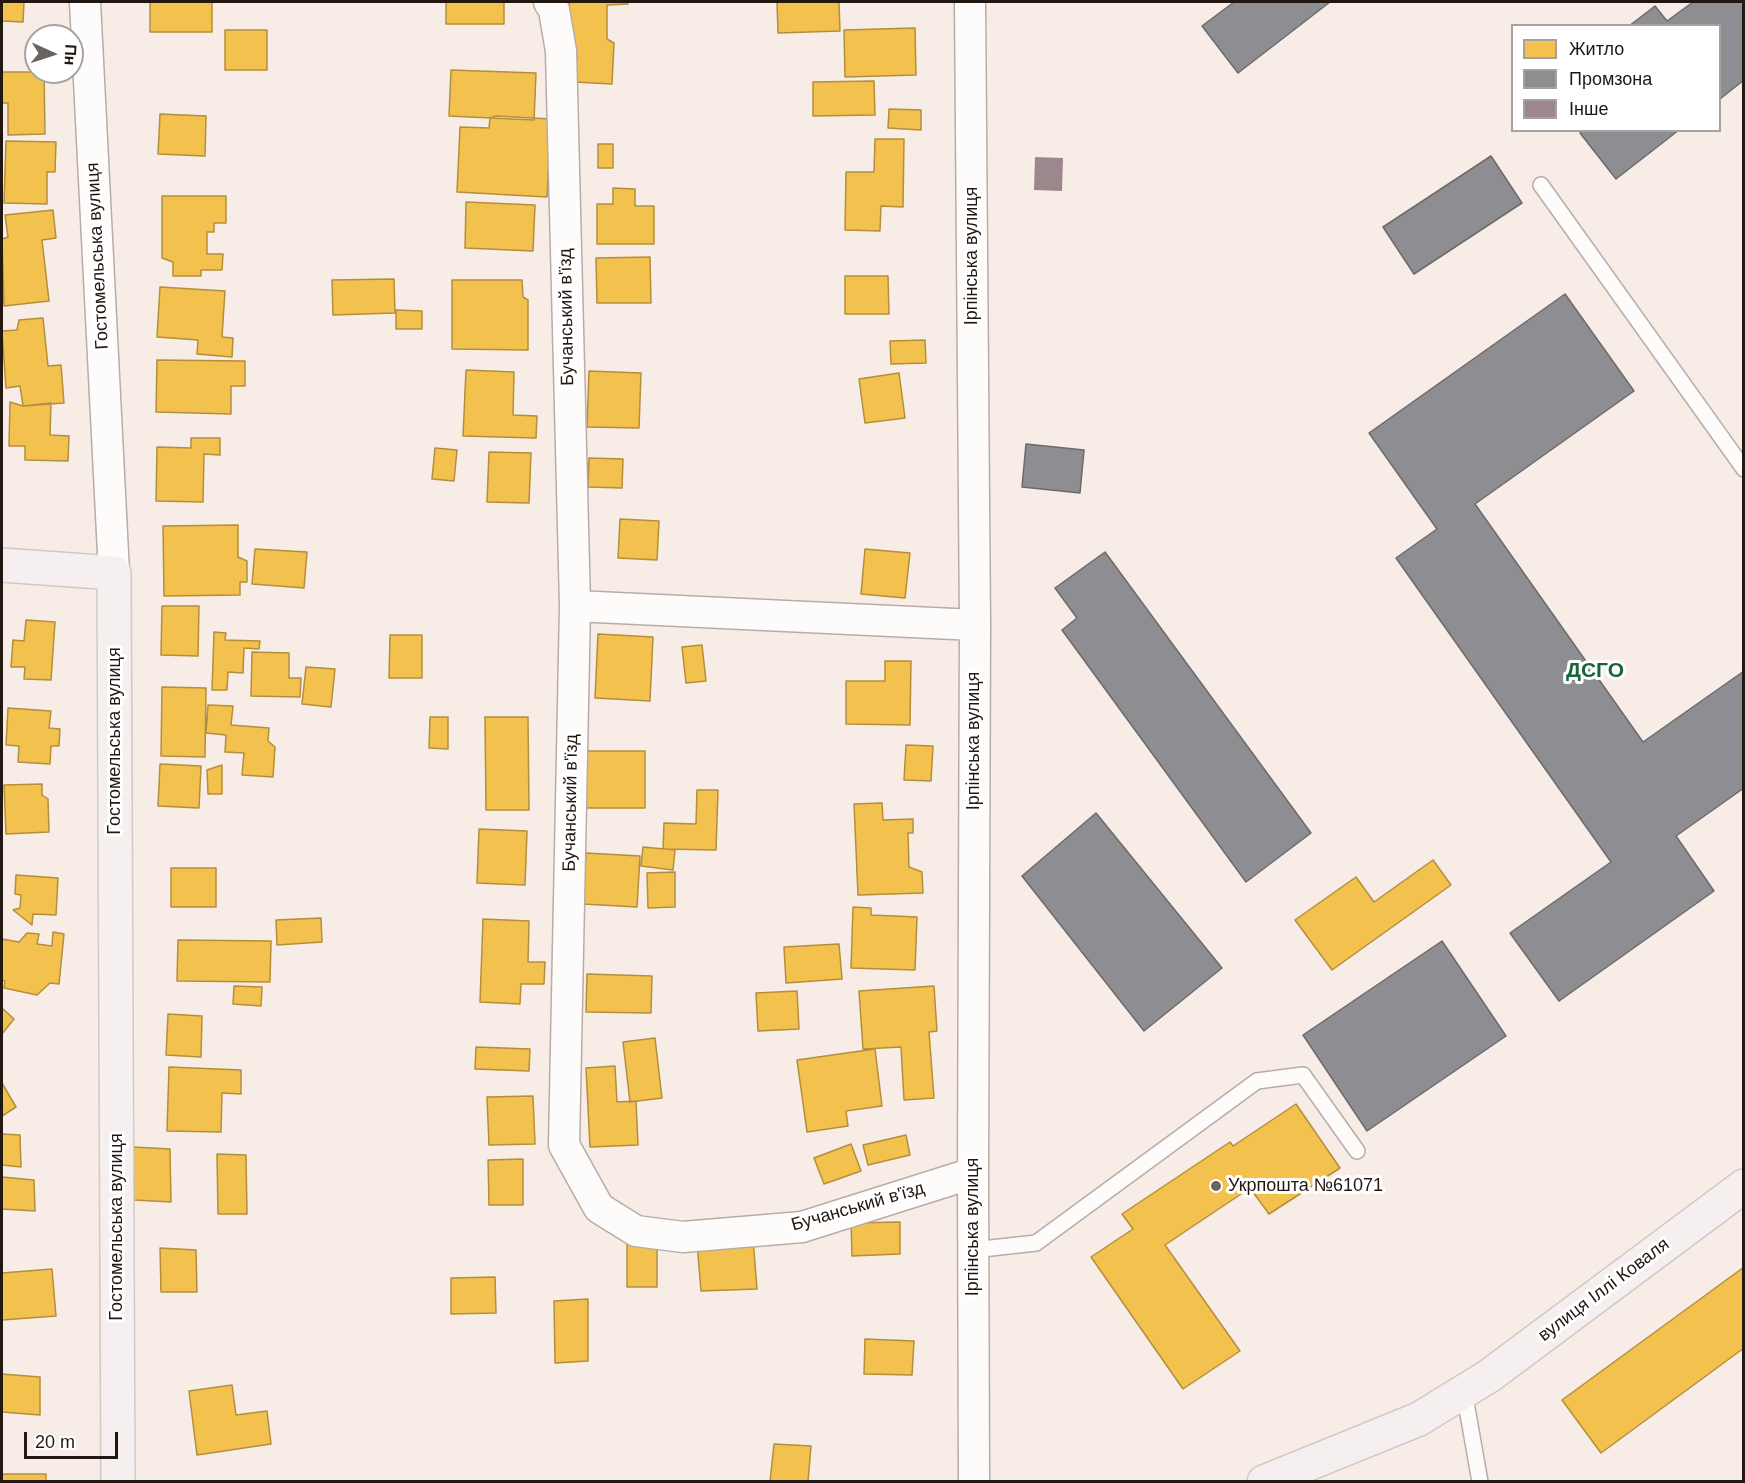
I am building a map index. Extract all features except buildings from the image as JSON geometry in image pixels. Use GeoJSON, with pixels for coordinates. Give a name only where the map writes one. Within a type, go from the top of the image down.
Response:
{"type":"FeatureCollection","features":[{"type":"Feature","properties":{"kind":"main road"},"geometry":{"type":"LineString","coordinates":[[2,565],[114,573]]}},
{"type":"Feature","properties":{"kind":"main road","name":"Гостомельська вулиця"},"geometry":{"type":"LineString","coordinates":[[114,573],[118,1482]]}},
{"type":"Feature","properties":{"kind":"main road","name":"вулиця Іллі Коваля"},"geometry":{"type":"LineString","coordinates":[[1264,1482],[1419,1419],[1489,1376],[1743,1186]]}},
{"type":"Feature","properties":{"kind":"street","name":"Гостомельська вулиця"},"geometry":{"type":"LineString","coordinates":[[85,2],[114,573]]}},
{"type":"Feature","properties":{"kind":"street","name":"Бучанський в'їзд"},"geometry":{"type":"LineString","coordinates":[[549,2],[554,10],[561,51],[575,606],[564,1145],[599,1208],[636,1231],[683,1237],[802,1227],[973,1173]]}},
{"type":"Feature","properties":{"kind":"street","name":"Ірпінська вулиця"},"geometry":{"type":"LineString","coordinates":[[970,2],[975,625],[973,1173],[975,1482]]}},
{"type":"Feature","properties":{"kind":"street"},"geometry":{"type":"LineString","coordinates":[[575,606],[975,625]]}},
{"type":"Feature","properties":{"kind":"lane"},"geometry":{"type":"LineString","coordinates":[[1541,185],[1743,469]]}},
{"type":"Feature","properties":{"kind":"lane"},"geometry":{"type":"LineString","coordinates":[[973,1250],[1036,1243],[1257,1081],[1303,1075],[1358,1151]]}},
{"type":"Feature","properties":{"kind":"lane"},"geometry":{"type":"LineString","coordinates":[[1464,1391],[1480,1482]]}},
{"type":"Feature","properties":{"kind":"place","name":"Укрпошта №61071"},"geometry":{"type":"Point","coordinates":[1216,1186]}},
{"type":"Feature","properties":{"kind":"district","name":"ДСГО"},"geometry":{"type":"Point","coordinates":[1595,671]}}]}
